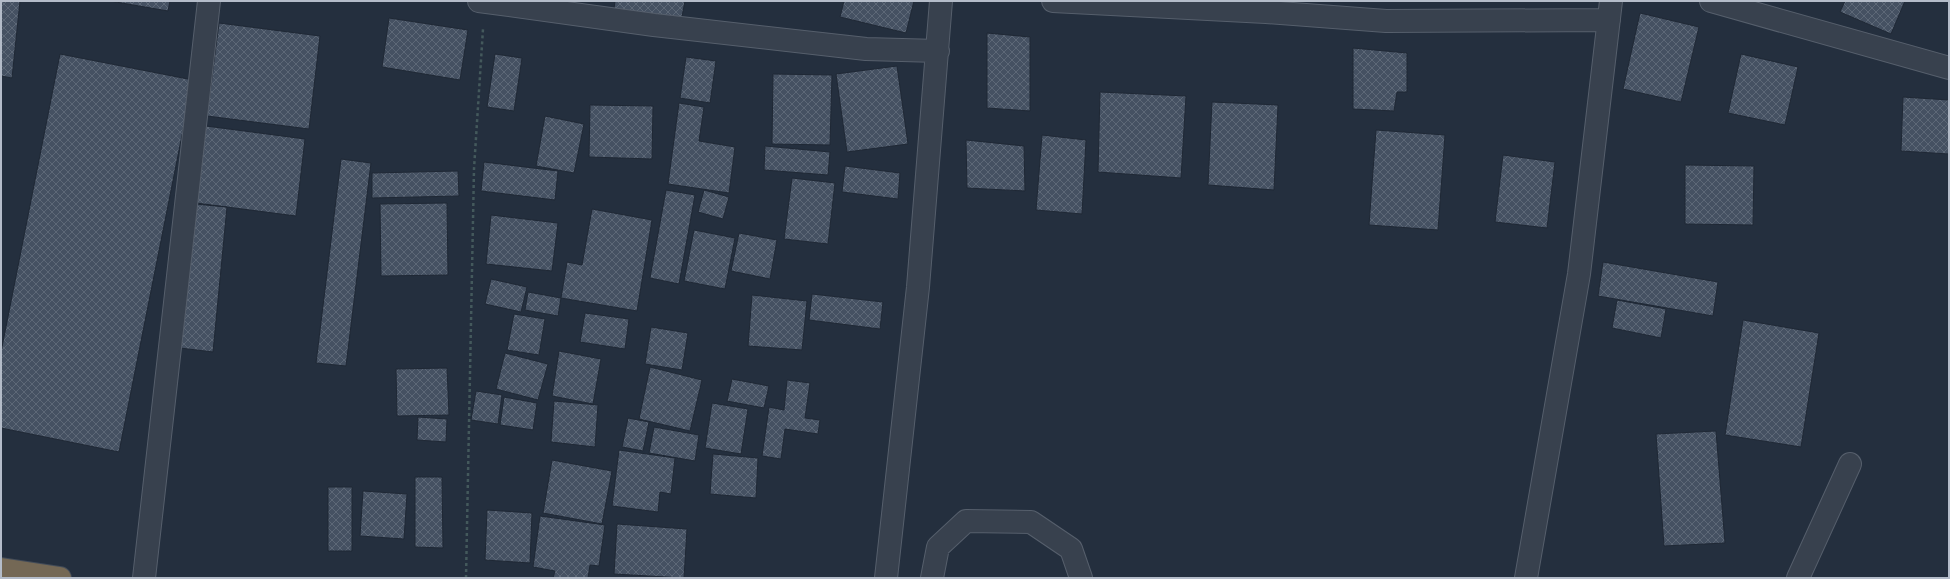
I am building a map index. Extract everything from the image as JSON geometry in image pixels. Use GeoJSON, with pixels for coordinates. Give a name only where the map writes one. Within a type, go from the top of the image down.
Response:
{"type":"FeatureCollection","features":[{"type":"Feature","properties":{"kind":"highway"},"geometry":{"type":"LineString","coordinates":[[1,570],[60,578]]}},
{"type":"Feature","properties":{"kind":"street"},"geometry":{"type":"LineString","coordinates":[[144,578],[208,1]]}},
{"type":"Feature","properties":{"kind":"street"},"geometry":{"type":"LineString","coordinates":[[886,578],[918,287],[941,1]]}},
{"type":"Feature","properties":{"kind":"street"},"geometry":{"type":"LineString","coordinates":[[1053,1],[1266,12],[1386,21],[1610,10],[1579,274],[1526,578]]}},
{"type":"Feature","properties":{"kind":"street"},"geometry":{"type":"LineString","coordinates":[[1711,1],[1949,68]]}},
{"type":"Feature","properties":{"kind":"street"},"geometry":{"type":"LineString","coordinates":[[482,2],[866,49],[938,51]]}},
{"type":"Feature","properties":{"kind":"street"},"geometry":{"type":"LineString","coordinates":[[1798,578],[1850,464]]}},
{"type":"Feature","properties":{"kind":"street"},"geometry":{"type":"LineString","coordinates":[[932,578],[938,547],[966,521],[1031,522],[1071,549],[1081,578]]}},
{"type":"Feature","properties":{"kind":"path"},"geometry":{"type":"LineString","coordinates":[[466,578],[474,169],[482,2]]}},
{"type":"Feature","properties":{"kind":"building"},"geometry":{"type":"Polygon","coordinates":[[[1,1],[20,1],[12,78],[1,76],[1,1]]]}},
{"type":"Feature","properties":{"kind":"building"},"geometry":{"type":"Polygon","coordinates":[[[110,1],[170,1],[168,11],[110,1]]]}},
{"type":"Feature","properties":{"kind":"building"},"geometry":{"type":"Polygon","coordinates":[[[615,1],[685,1],[681,22],[614,9],[615,1]]]}},
{"type":"Feature","properties":{"kind":"building"},"geometry":{"type":"Polygon","coordinates":[[[844,1],[914,1],[906,33],[840,17],[844,1]]]}},
{"type":"Feature","properties":{"kind":"building"},"geometry":{"type":"Polygon","coordinates":[[[1845,1],[1905,1],[1891,34],[1840,12],[1845,1]]]}},
{"type":"Feature","properties":{"kind":"building"},"geometry":{"type":"Polygon","coordinates":[[[1640,13],[1699,27],[1681,102],[1623,89],[1640,13]]]}},
{"type":"Feature","properties":{"kind":"building"},"geometry":{"type":"Polygon","coordinates":[[[389,18],[468,30],[460,80],[382,67],[389,18]]]}},
{"type":"Feature","properties":{"kind":"building"},"geometry":{"type":"Polygon","coordinates":[[[219,23],[320,36],[309,129],[207,116],[219,23]]]}},
{"type":"Feature","properties":{"kind":"building"},"geometry":{"type":"Polygon","coordinates":[[[987,33],[1030,37],[1030,111],[987,108],[987,33]]]}},
{"type":"Feature","properties":{"kind":"building"},"geometry":{"type":"Polygon","coordinates":[[[1353,48],[1407,53],[1407,92],[1397,92],[1394,111],[1353,109],[1353,48]]]}},
{"type":"Feature","properties":{"kind":"building"},"geometry":{"type":"Polygon","coordinates":[[[60,54],[193,80],[119,452],[1,428],[1,352],[60,54]]]}},
{"type":"Feature","properties":{"kind":"building"},"geometry":{"type":"Polygon","coordinates":[[[495,54],[522,58],[514,111],[487,107],[495,54]]]}},
{"type":"Feature","properties":{"kind":"building"},"geometry":{"type":"Polygon","coordinates":[[[1741,54],[1798,67],[1785,125],[1728,113],[1741,54]]]}},
{"type":"Feature","properties":{"kind":"building"},"geometry":{"type":"Polygon","coordinates":[[[686,57],[716,61],[710,103],[680,98],[686,57]]]}},
{"type":"Feature","properties":{"kind":"building"},"geometry":{"type":"Polygon","coordinates":[[[897,66],[908,144],[847,152],[836,74],[897,66]]]}},
{"type":"Feature","properties":{"kind":"building"},"geometry":{"type":"Polygon","coordinates":[[[773,74],[832,75],[830,145],[772,144],[773,74]]]}},
{"type":"Feature","properties":{"kind":"building"},"geometry":{"type":"Polygon","coordinates":[[[1100,92],[1186,96],[1181,178],[1098,172],[1100,92]]]}},
{"type":"Feature","properties":{"kind":"building"},"geometry":{"type":"Polygon","coordinates":[[[1903,97],[1949,100],[1949,154],[1901,151],[1903,97]]]}},
{"type":"Feature","properties":{"kind":"building"},"geometry":{"type":"Polygon","coordinates":[[[1212,102],[1278,105],[1274,190],[1208,185],[1212,102]]]}},
{"type":"Feature","properties":{"kind":"building"},"geometry":{"type":"Polygon","coordinates":[[[679,103],[704,107],[699,141],[735,147],[729,193],[668,184],[679,103]]]}},
{"type":"Feature","properties":{"kind":"building"},"geometry":{"type":"Polygon","coordinates":[[[590,105],[653,106],[652,159],[589,157],[590,105]]]}},
{"type":"Feature","properties":{"kind":"building"},"geometry":{"type":"Polygon","coordinates":[[[545,116],[584,124],[574,173],[536,166],[545,116]]]}},
{"type":"Feature","properties":{"kind":"building"},"geometry":{"type":"Polygon","coordinates":[[[206,126],[305,139],[296,216],[196,203],[206,126]]]}},
{"type":"Feature","properties":{"kind":"building"},"geometry":{"type":"Polygon","coordinates":[[[1376,130],[1445,135],[1438,230],[1369,225],[1376,130]]]}},
{"type":"Feature","properties":{"kind":"building"},"geometry":{"type":"Polygon","coordinates":[[[1042,135],[1086,140],[1082,214],[1036,210],[1042,135]]]}},
{"type":"Feature","properties":{"kind":"building"},"geometry":{"type":"Polygon","coordinates":[[[966,140],[1024,146],[1025,191],[967,188],[966,140]]]}},
{"type":"Feature","properties":{"kind":"building"},"geometry":{"type":"Polygon","coordinates":[[[765,146],[830,152],[828,175],[764,170],[765,146]]]}},
{"type":"Feature","properties":{"kind":"building"},"geometry":{"type":"Polygon","coordinates":[[[1503,155],[1555,162],[1547,228],[1495,222],[1503,155]]]}},
{"type":"Feature","properties":{"kind":"building"},"geometry":{"type":"Polygon","coordinates":[[[341,159],[371,163],[346,366],[316,363],[341,159]]]}},
{"type":"Feature","properties":{"kind":"building"},"geometry":{"type":"Polygon","coordinates":[[[484,162],[558,171],[555,200],[481,191],[484,162]]]}},
{"type":"Feature","properties":{"kind":"building"},"geometry":{"type":"Polygon","coordinates":[[[1685,165],[1754,166],[1753,225],[1685,224],[1685,165]]]}},
{"type":"Feature","properties":{"kind":"building"},"geometry":{"type":"Polygon","coordinates":[[[845,166],[900,173],[898,199],[842,192],[845,166]]]}},
{"type":"Feature","properties":{"kind":"building"},"geometry":{"type":"Polygon","coordinates":[[[458,171],[459,196],[372,198],[372,173],[458,171]]]}},
{"type":"Feature","properties":{"kind":"building"},"geometry":{"type":"Polygon","coordinates":[[[792,178],[835,183],[828,244],[784,239],[792,178]]]}},
{"type":"Feature","properties":{"kind":"building"},"geometry":{"type":"Polygon","coordinates":[[[666,190],[695,195],[679,284],[650,278],[666,190]]]}},
{"type":"Feature","properties":{"kind":"building"},"geometry":{"type":"Polygon","coordinates":[[[704,190],[729,197],[723,219],[698,212],[704,190]]]}},
{"type":"Feature","properties":{"kind":"building"},"geometry":{"type":"Polygon","coordinates":[[[447,203],[448,275],[381,276],[380,204],[447,203]]]}},
{"type":"Feature","properties":{"kind":"building"},"geometry":{"type":"Polygon","coordinates":[[[195,204],[227,207],[213,352],[180,348],[195,204]]]}},
{"type":"Feature","properties":{"kind":"building"},"geometry":{"type":"Polygon","coordinates":[[[592,209],[652,220],[637,311],[561,298],[567,262],[582,265],[592,209]]]}},
{"type":"Feature","properties":{"kind":"building"},"geometry":{"type":"Polygon","coordinates":[[[491,215],[558,223],[552,271],[486,264],[491,215]]]}},
{"type":"Feature","properties":{"kind":"building"},"geometry":{"type":"Polygon","coordinates":[[[694,230],[735,238],[725,289],[684,281],[694,230]]]}},
{"type":"Feature","properties":{"kind":"building"},"geometry":{"type":"Polygon","coordinates":[[[739,233],[777,240],[770,279],[731,271],[739,233]]]}},
{"type":"Feature","properties":{"kind":"building"},"geometry":{"type":"Polygon","coordinates":[[[1603,262],[1718,282],[1713,316],[1598,296],[1603,262]]]}},
{"type":"Feature","properties":{"kind":"building"},"geometry":{"type":"Polygon","coordinates":[[[491,279],[527,287],[521,312],[485,304],[491,279]]]}},
{"type":"Feature","properties":{"kind":"building"},"geometry":{"type":"Polygon","coordinates":[[[528,292],[561,298],[558,316],[525,310],[528,292]]]}},
{"type":"Feature","properties":{"kind":"building"},"geometry":{"type":"Polygon","coordinates":[[[812,294],[883,302],[880,329],[809,320],[812,294]]]}},
{"type":"Feature","properties":{"kind":"building"},"geometry":{"type":"Polygon","coordinates":[[[752,295],[807,301],[802,350],[748,346],[752,295]]]}},
{"type":"Feature","properties":{"kind":"building"},"geometry":{"type":"Polygon","coordinates":[[[1617,300],[1666,309],[1661,338],[1612,328],[1617,300]]]}},
{"type":"Feature","properties":{"kind":"building"},"geometry":{"type":"Polygon","coordinates":[[[585,313],[629,319],[625,349],[580,342],[585,313]]]}},
{"type":"Feature","properties":{"kind":"building"},"geometry":{"type":"Polygon","coordinates":[[[514,314],[545,319],[539,355],[507,350],[514,314]]]}},
{"type":"Feature","properties":{"kind":"building"},"geometry":{"type":"Polygon","coordinates":[[[1743,320],[1819,333],[1801,447],[1725,435],[1743,320]]]}},
{"type":"Feature","properties":{"kind":"building"},"geometry":{"type":"Polygon","coordinates":[[[651,327],[688,333],[682,370],[645,364],[651,327]]]}},
{"type":"Feature","properties":{"kind":"building"},"geometry":{"type":"Polygon","coordinates":[[[559,351],[601,359],[593,404],[552,396],[559,351]]]}},
{"type":"Feature","properties":{"kind":"building"},"geometry":{"type":"Polygon","coordinates":[[[505,353],[548,364],[538,400],[496,389],[505,353]]]}},
{"type":"Feature","properties":{"kind":"building"},"geometry":{"type":"Polygon","coordinates":[[[650,367],[702,380],[690,431],[639,419],[650,367]]]}},
{"type":"Feature","properties":{"kind":"building"},"geometry":{"type":"Polygon","coordinates":[[[447,368],[449,415],[397,416],[396,369],[447,368]]]}},
{"type":"Feature","properties":{"kind":"building"},"geometry":{"type":"Polygon","coordinates":[[[732,379],[769,386],[764,408],[727,401],[732,379]]]}},
{"type":"Feature","properties":{"kind":"building"},"geometry":{"type":"Polygon","coordinates":[[[787,380],[810,383],[805,418],[820,420],[818,434],[785,429],[781,459],[762,456],[769,407],[784,410],[787,380]]]}},
{"type":"Feature","properties":{"kind":"building"},"geometry":{"type":"Polygon","coordinates":[[[476,391],[502,395],[498,424],[471,420],[476,391]]]}},
{"type":"Feature","properties":{"kind":"building"},"geometry":{"type":"Polygon","coordinates":[[[504,397],[537,403],[533,430],[500,425],[504,397]]]}},
{"type":"Feature","properties":{"kind":"building"},"geometry":{"type":"Polygon","coordinates":[[[554,401],[598,405],[595,447],[551,442],[554,401]]]}},
{"type":"Feature","properties":{"kind":"building"},"geometry":{"type":"Polygon","coordinates":[[[712,403],[748,409],[741,454],[705,448],[712,403]]]}},
{"type":"Feature","properties":{"kind":"building"},"geometry":{"type":"Polygon","coordinates":[[[418,417],[447,419],[446,442],[417,440],[418,417]]]}},
{"type":"Feature","properties":{"kind":"building"},"geometry":{"type":"Polygon","coordinates":[[[628,418],[649,422],[643,451],[622,447],[628,418]]]}},
{"type":"Feature","properties":{"kind":"building"},"geometry":{"type":"Polygon","coordinates":[[[654,427],[699,435],[695,461],[649,453],[654,427]]]}},
{"type":"Feature","properties":{"kind":"building"},"geometry":{"type":"Polygon","coordinates":[[[1716,431],[1725,543],[1664,546],[1656,434],[1716,431]]]}},
{"type":"Feature","properties":{"kind":"building"},"geometry":{"type":"Polygon","coordinates":[[[619,450],[675,458],[671,494],[660,492],[658,512],[612,506],[619,450]]]}},
{"type":"Feature","properties":{"kind":"building"},"geometry":{"type":"Polygon","coordinates":[[[713,454],[758,458],[756,498],[710,494],[713,454]]]}},
{"type":"Feature","properties":{"kind":"building"},"geometry":{"type":"Polygon","coordinates":[[[552,460],[612,471],[602,524],[543,513],[552,460]]]}},
{"type":"Feature","properties":{"kind":"building"},"geometry":{"type":"Polygon","coordinates":[[[415,477],[442,477],[443,548],[415,547],[415,477]]]}},
{"type":"Feature","properties":{"kind":"building"},"geometry":{"type":"Polygon","coordinates":[[[328,487],[352,487],[352,551],[328,551],[328,487]]]}},
{"type":"Feature","properties":{"kind":"building"},"geometry":{"type":"Polygon","coordinates":[[[363,491],[407,494],[404,539],[360,536],[363,491]]]}},
{"type":"Feature","properties":{"kind":"building"},"geometry":{"type":"Polygon","coordinates":[[[487,510],[532,513],[530,563],[485,560],[487,510]]]}},
{"type":"Feature","properties":{"kind":"building"},"geometry":{"type":"Polygon","coordinates":[[[540,516],[605,525],[599,566],[590,565],[588,578],[553,578],[555,571],[533,567],[540,516]]]}},
{"type":"Feature","properties":{"kind":"building"},"geometry":{"type":"Polygon","coordinates":[[[617,524],[687,529],[684,578],[614,574],[617,524]]]}}]}
